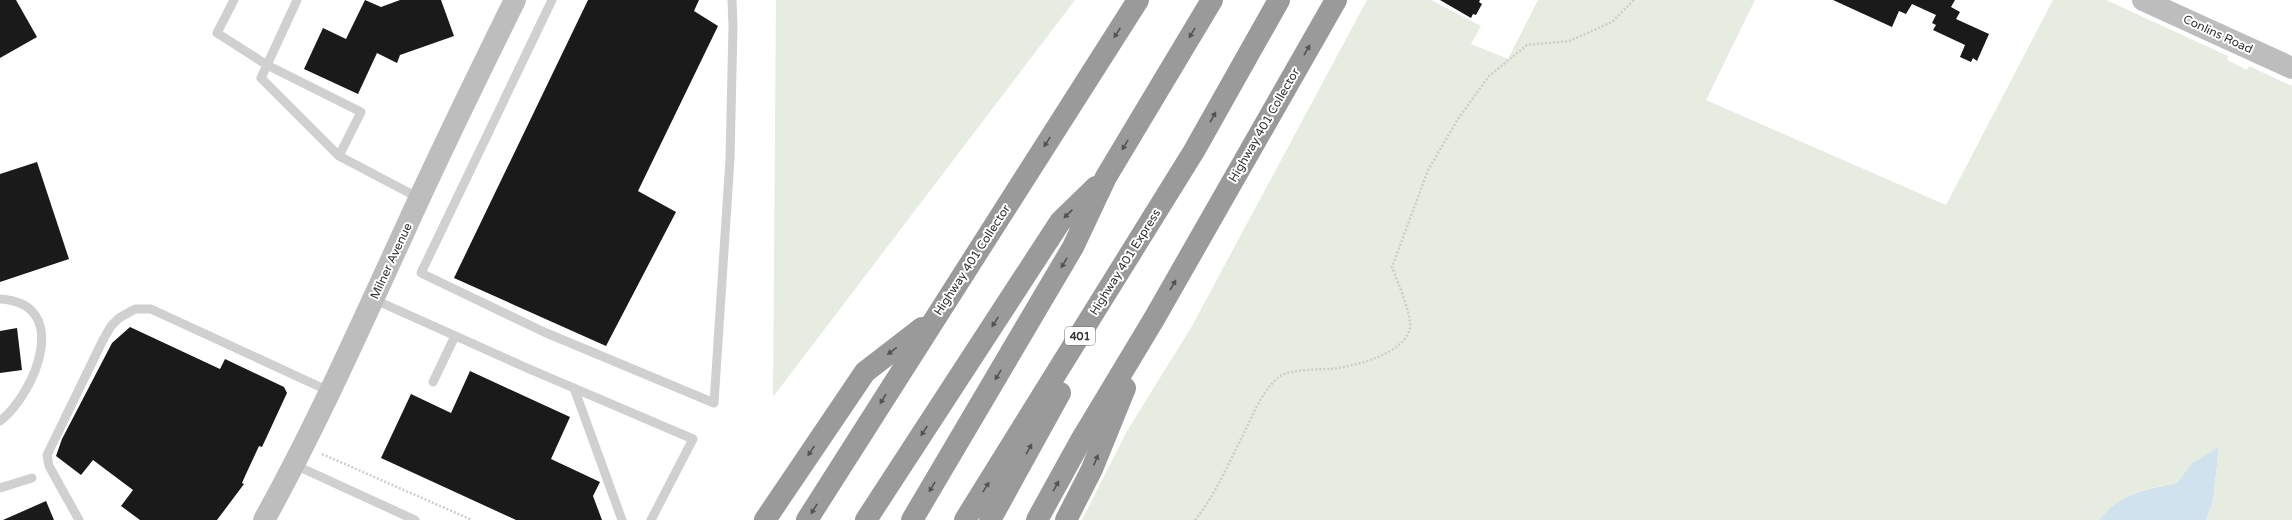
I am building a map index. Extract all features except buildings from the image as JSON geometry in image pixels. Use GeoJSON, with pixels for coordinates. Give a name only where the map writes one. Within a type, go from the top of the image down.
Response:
{"type":"FeatureCollection","features":[{"type":"Feature","properties":{"kind":"highway","name":"Highway 401 Collector"},"geometry":{"type":"LineString","coordinates":[[807,520],[1138,0]]}},
{"type":"Feature","properties":{"kind":"highway"},"geometry":{"type":"LineString","coordinates":[[912,520],[1074,248],[1106,178],[1212,0]]}},
{"type":"Feature","properties":{"kind":"highway","name":"Highway 401 Express"},"geometry":{"type":"LineString","coordinates":[[965,520],[1194,151],[1279,0]]}},
{"type":"Feature","properties":{"kind":"highway","name":"Highway 401 Collector"},"geometry":{"type":"LineString","coordinates":[[1037,520],[1080,442],[1154,319],[1336,0]]}},
{"type":"Feature","properties":{"kind":"highway"},"geometry":{"type":"LineString","coordinates":[[990,520],[1194,151]]}},
{"type":"Feature","properties":{"kind":"highway"},"geometry":{"type":"LineString","coordinates":[[866,520],[1060,222],[1106,178]]}},
{"type":"Feature","properties":{"kind":"highway"},"geometry":{"type":"LineString","coordinates":[[765,520],[865,372],[934,319]]}},
{"type":"Feature","properties":{"kind":"highway"},"geometry":{"type":"LineString","coordinates":[[1066,520],[1092,469],[1154,319]]}},
{"type":"Feature","properties":{"kind":"street","name":"Milner Avenue"},"geometry":{"type":"LineString","coordinates":[[264,520],[294,466],[331,392],[419,198],[514,0]]}},
{"type":"Feature","properties":{"kind":"street","name":"Conlins Road"},"geometry":{"type":"LineString","coordinates":[[2143,0],[2292,68]]}},
{"type":"Feature","properties":{"kind":"lane"},"geometry":{"type":"LineString","coordinates":[[234,0],[217,33],[267,65],[361,112],[339,156]]}},
{"type":"Feature","properties":{"kind":"lane"},"geometry":{"type":"LineString","coordinates":[[297,0],[261,78],[339,156],[419,198]]}},
{"type":"Feature","properties":{"kind":"lane"},"geometry":{"type":"LineString","coordinates":[[552,0],[421,273],[544,332],[714,403],[730,159],[733,26],[732,0]]}},
{"type":"Feature","properties":{"kind":"lane"},"geometry":{"type":"LineString","coordinates":[[0,299],[18,303],[34,314],[43,336],[39,361],[31,379],[13,409],[0,421]]}},
{"type":"Feature","properties":{"kind":"lane"},"geometry":{"type":"LineString","coordinates":[[373,299],[454,336],[693,439],[651,520]]}},
{"type":"Feature","properties":{"kind":"lane"},"geometry":{"type":"LineString","coordinates":[[79,520],[48,466],[47,455],[103,340],[119,318],[135,308],[151,309],[331,392]]}},
{"type":"Feature","properties":{"kind":"lane"},"geometry":{"type":"LineString","coordinates":[[433,382],[454,336]]}},
{"type":"Feature","properties":{"kind":"lane"},"geometry":{"type":"LineString","coordinates":[[574,388],[622,520]]}},
{"type":"Feature","properties":{"kind":"lane"},"geometry":{"type":"LineString","coordinates":[[294,466],[415,520]]}},
{"type":"Feature","properties":{"kind":"lane"},"geometry":{"type":"LineString","coordinates":[[0,488],[32,478]]}},
{"type":"Feature","properties":{"kind":"path"},"geometry":{"type":"LineString","coordinates":[[1195,520],[1218,485],[1263,395],[1282,375],[1310,370],[1347,367],[1380,356],[1400,345],[1410,328],[1405,300],[1392,267],[1428,170],[1458,119],[1488,76],[1527,45],[1570,41],[1612,22],[1634,0]]}},
{"type":"Feature","properties":{"kind":"path"},"geometry":{"type":"LineString","coordinates":[[322,454],[472,520]]}},
{"type":"Feature","properties":{"kind":"shaded area"},"geometry":{"type":"Polygon","coordinates":[[[776,0],[1075,0],[773,397],[776,0]]]}},
{"type":"Feature","properties":{"kind":"shaded area"},"geometry":{"type":"Polygon","coordinates":[[[1367,0],[1431,0],[1481,26],[1471,44],[1508,59],[1538,0],[1755,0],[1706,100],[1946,205],[2053,0],[2106,0],[2228,56],[2227,60],[2247,70],[2249,66],[2292,86],[2292,520],[2206,520],[2213,501],[2219,447],[2192,463],[2177,483],[2155,487],[2134,494],[2115,504],[2099,520],[1082,520],[1127,431],[1192,326],[1367,0]]]}},
{"type":"Feature","properties":{"kind":"water"},"geometry":{"type":"Polygon","coordinates":[[[2219,447],[2213,501],[2206,520],[2099,520],[2107,511],[2124,498],[2144,490],[2177,483],[2192,463],[2219,447]]]}}]}
